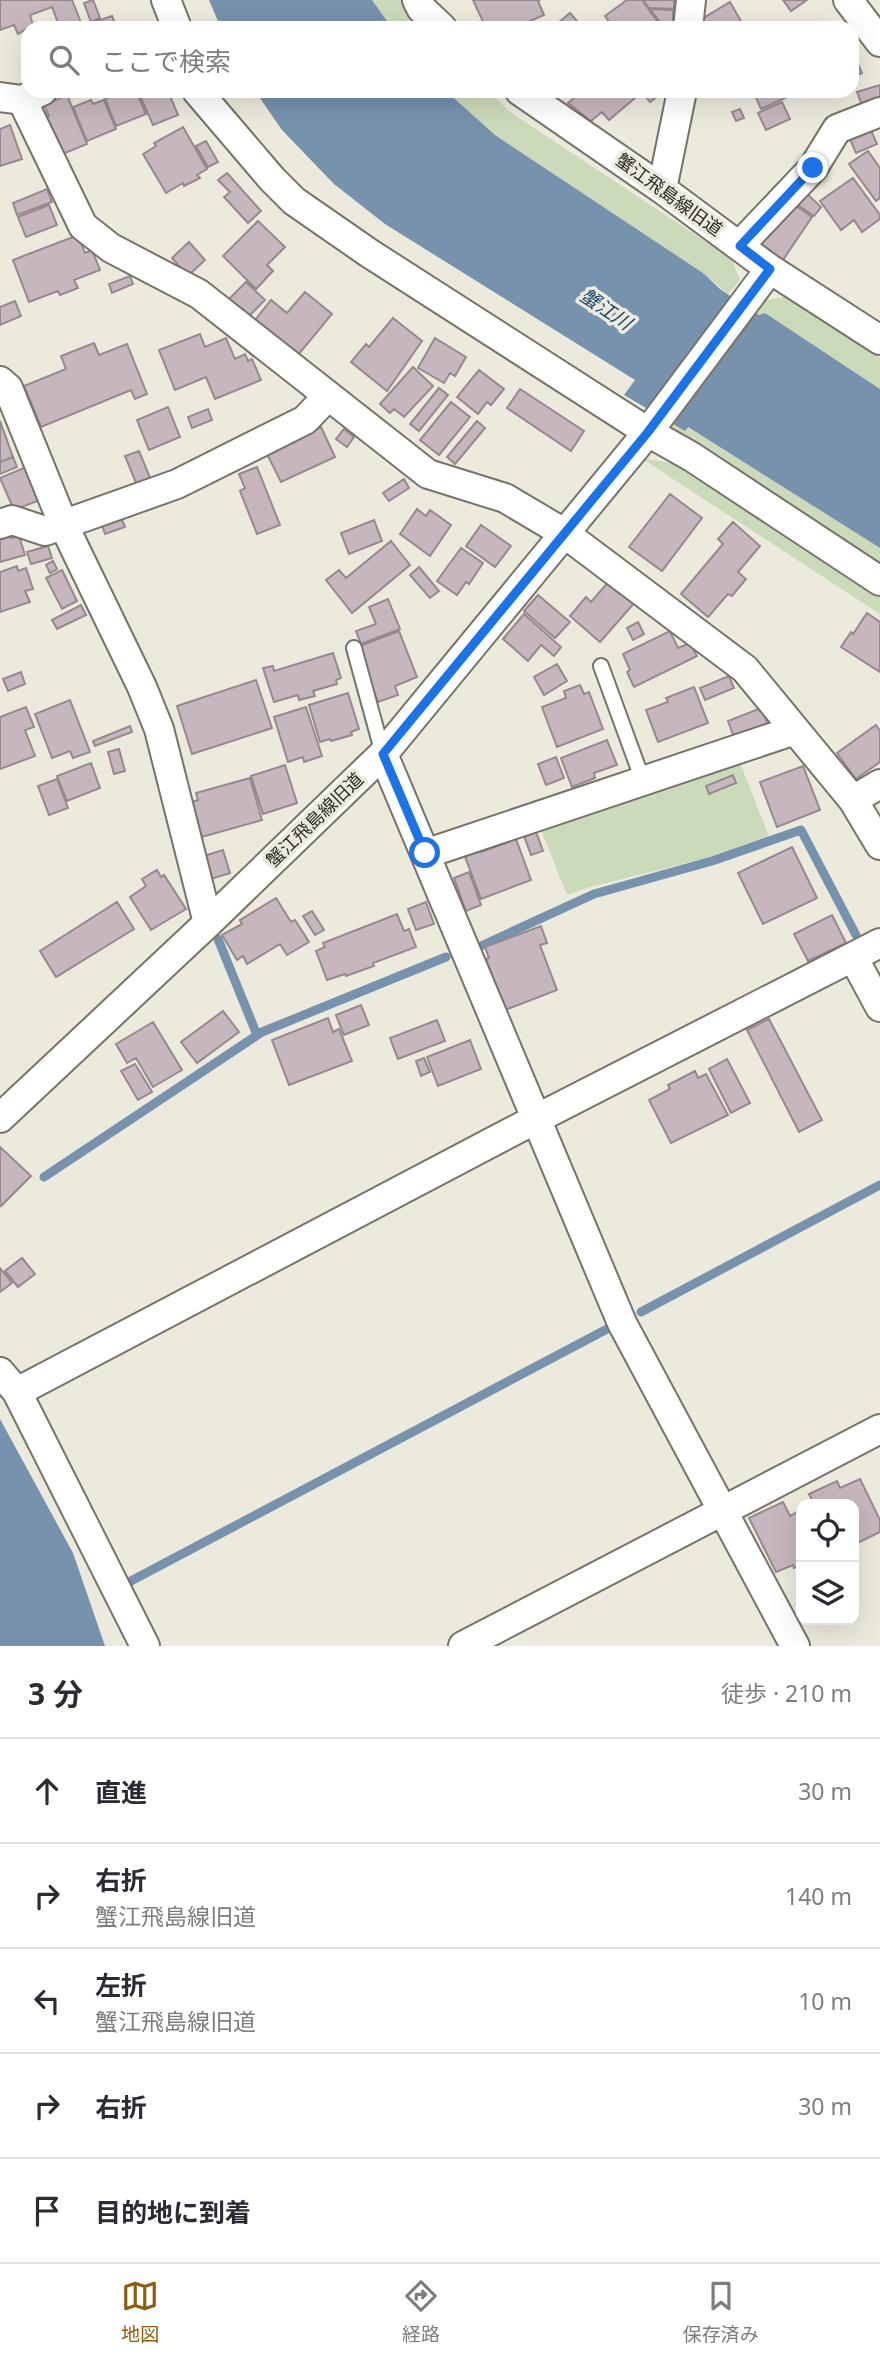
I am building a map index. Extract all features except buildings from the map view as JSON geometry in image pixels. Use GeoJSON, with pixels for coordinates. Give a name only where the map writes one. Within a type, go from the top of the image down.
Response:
{"type":"FeatureCollection","features":[{"type":"Feature","properties":{"kind":"street"},"geometry":{"type":"LineString","coordinates":[[166,0],[174,21]]}},
{"type":"Feature","properties":{"kind":"street"},"geometry":{"type":"LineString","coordinates":[[417,0],[435,21]]}},
{"type":"Feature","properties":{"kind":"street"},"geometry":{"type":"LineString","coordinates":[[689,21],[691,0]]}},
{"type":"Feature","properties":{"kind":"street"},"geometry":{"type":"LineString","coordinates":[[848,0],[880,42]]}},
{"type":"Feature","properties":{"kind":"street"},"geometry":{"type":"LineString","coordinates":[[22,98],[83,226],[111,248],[199,294],[428,474],[505,498],[564,533],[745,669],[853,800],[880,845]]}},
{"type":"Feature","properties":{"kind":"street"},"geometry":{"type":"LineString","coordinates":[[204,98],[294,201],[369,253],[651,427],[880,581]]}},
{"type":"Feature","properties":{"kind":"street"},"geometry":{"type":"LineString","coordinates":[[212,98],[223,119]]}},
{"type":"Feature","properties":{"kind":"street","name":"蟹江飛島線旧道"},"geometry":{"type":"LineString","coordinates":[[0,1118],[383,754],[651,427],[770,269],[662,189],[530,98]]}},
{"type":"Feature","properties":{"kind":"street"},"geometry":{"type":"LineString","coordinates":[[662,189],[681,98]]}},
{"type":"Feature","properties":{"kind":"street"},"geometry":{"type":"LineString","coordinates":[[740,246],[813,168],[837,129],[880,112]]}},
{"type":"Feature","properties":{"kind":"street"},"geometry":{"type":"LineString","coordinates":[[770,269],[880,340]]}},
{"type":"Feature","properties":{"kind":"street"},"geometry":{"type":"LineString","coordinates":[[0,381],[8,388],[64,526],[142,687],[159,729],[208,923]]}},
{"type":"Feature","properties":{"kind":"street"},"geometry":{"type":"LineString","coordinates":[[0,524],[12,520],[45,531],[177,484],[305,420],[328,396]]}},
{"type":"Feature","properties":{"kind":"street"},"geometry":{"type":"LineString","coordinates":[[425,853],[795,730]]}},
{"type":"Feature","properties":{"kind":"street"},"geometry":{"type":"LineString","coordinates":[[383,754],[622,1323],[795,1646]]}},
{"type":"Feature","properties":{"kind":"street"},"geometry":{"type":"LineString","coordinates":[[853,800],[880,784]]}},
{"type":"Feature","properties":{"kind":"street"},"geometry":{"type":"LineString","coordinates":[[145,1646],[8,1382],[536,1119],[880,943]]}},
{"type":"Feature","properties":{"kind":"street"},"geometry":{"type":"LineString","coordinates":[[853,957],[880,1007]]}},
{"type":"Feature","properties":{"kind":"street"},"geometry":{"type":"LineString","coordinates":[[463,1646],[880,1429]]}},
{"type":"Feature","properties":{"kind":"lane"},"geometry":{"type":"LineString","coordinates":[[354,648],[383,754]]}},
{"type":"Feature","properties":{"kind":"lane"},"geometry":{"type":"LineString","coordinates":[[601,666],[643,781]]}},
{"type":"Feature","properties":{"kind":"green space"},"geometry":{"type":"Polygon","coordinates":[[[372,0],[402,0],[418,21],[387,21],[372,0]]]}},
{"type":"Feature","properties":{"kind":"green space"},"geometry":{"type":"Polygon","coordinates":[[[454,98],[496,98],[510,112],[732,259],[740,280],[728,294],[703,273],[495,135],[454,98]]]}},
{"type":"Feature","properties":{"kind":"green space"},"geometry":{"type":"Polygon","coordinates":[[[785,297],[880,358],[880,389],[765,313],[759,315],[752,310],[760,301],[785,297]]]}},
{"type":"Feature","properties":{"kind":"green space"},"geometry":{"type":"Polygon","coordinates":[[[667,420],[685,430],[687,427],[880,548],[880,568],[666,433],[667,420]]]}},
{"type":"Feature","properties":{"kind":"green space"},"geometry":{"type":"Polygon","coordinates":[[[641,458],[683,465],[880,590],[880,614],[641,458]]]}},
{"type":"Feature","properties":{"kind":"green space"},"geometry":{"type":"Polygon","coordinates":[[[740,763],[769,836],[703,859],[567,895],[540,827],[740,763]]]}},
{"type":"Feature","properties":{"kind":"water"},"geometry":{"type":"Polygon","coordinates":[[[209,0],[372,0],[387,21],[218,21],[209,0]]]}},
{"type":"Feature","properties":{"kind":"water","name":"蟹江川"},"geometry":{"type":"Polygon","coordinates":[[[260,98],[454,98],[495,135],[703,273],[720,289],[759,315],[765,313],[880,389],[880,548],[688,427],[685,431],[624,395],[635,380],[385,224],[334,184],[282,130],[260,98]]]}},
{"type":"Feature","properties":{"kind":"water"},"geometry":{"type":"Polygon","coordinates":[[[0,1419],[73,1553],[105,1646],[0,1646],[0,1419]]]}},
{"type":"Feature","properties":{"kind":"waterway"},"geometry":{"type":"LineString","coordinates":[[481,946],[594,894],[712,861],[801,830],[856,935]]}},
{"type":"Feature","properties":{"kind":"waterway"},"geometry":{"type":"LineString","coordinates":[[218,939],[257,1035]]}},
{"type":"Feature","properties":{"kind":"waterway"},"geometry":{"type":"LineString","coordinates":[[44,1177],[262,1032],[446,957]]}},
{"type":"Feature","properties":{"kind":"waterway"},"geometry":{"type":"LineString","coordinates":[[641,1312],[880,1185]]}},
{"type":"Feature","properties":{"kind":"waterway"},"geometry":{"type":"LineString","coordinates":[[129,1582],[607,1329]]}},
{"type":"Feature","properties":{"kind":"route"},"geometry":{"type":"LineString","coordinates":[[425,853],[383,754],[648,432],[770,269],[740,246],[813,168]]}}]}
